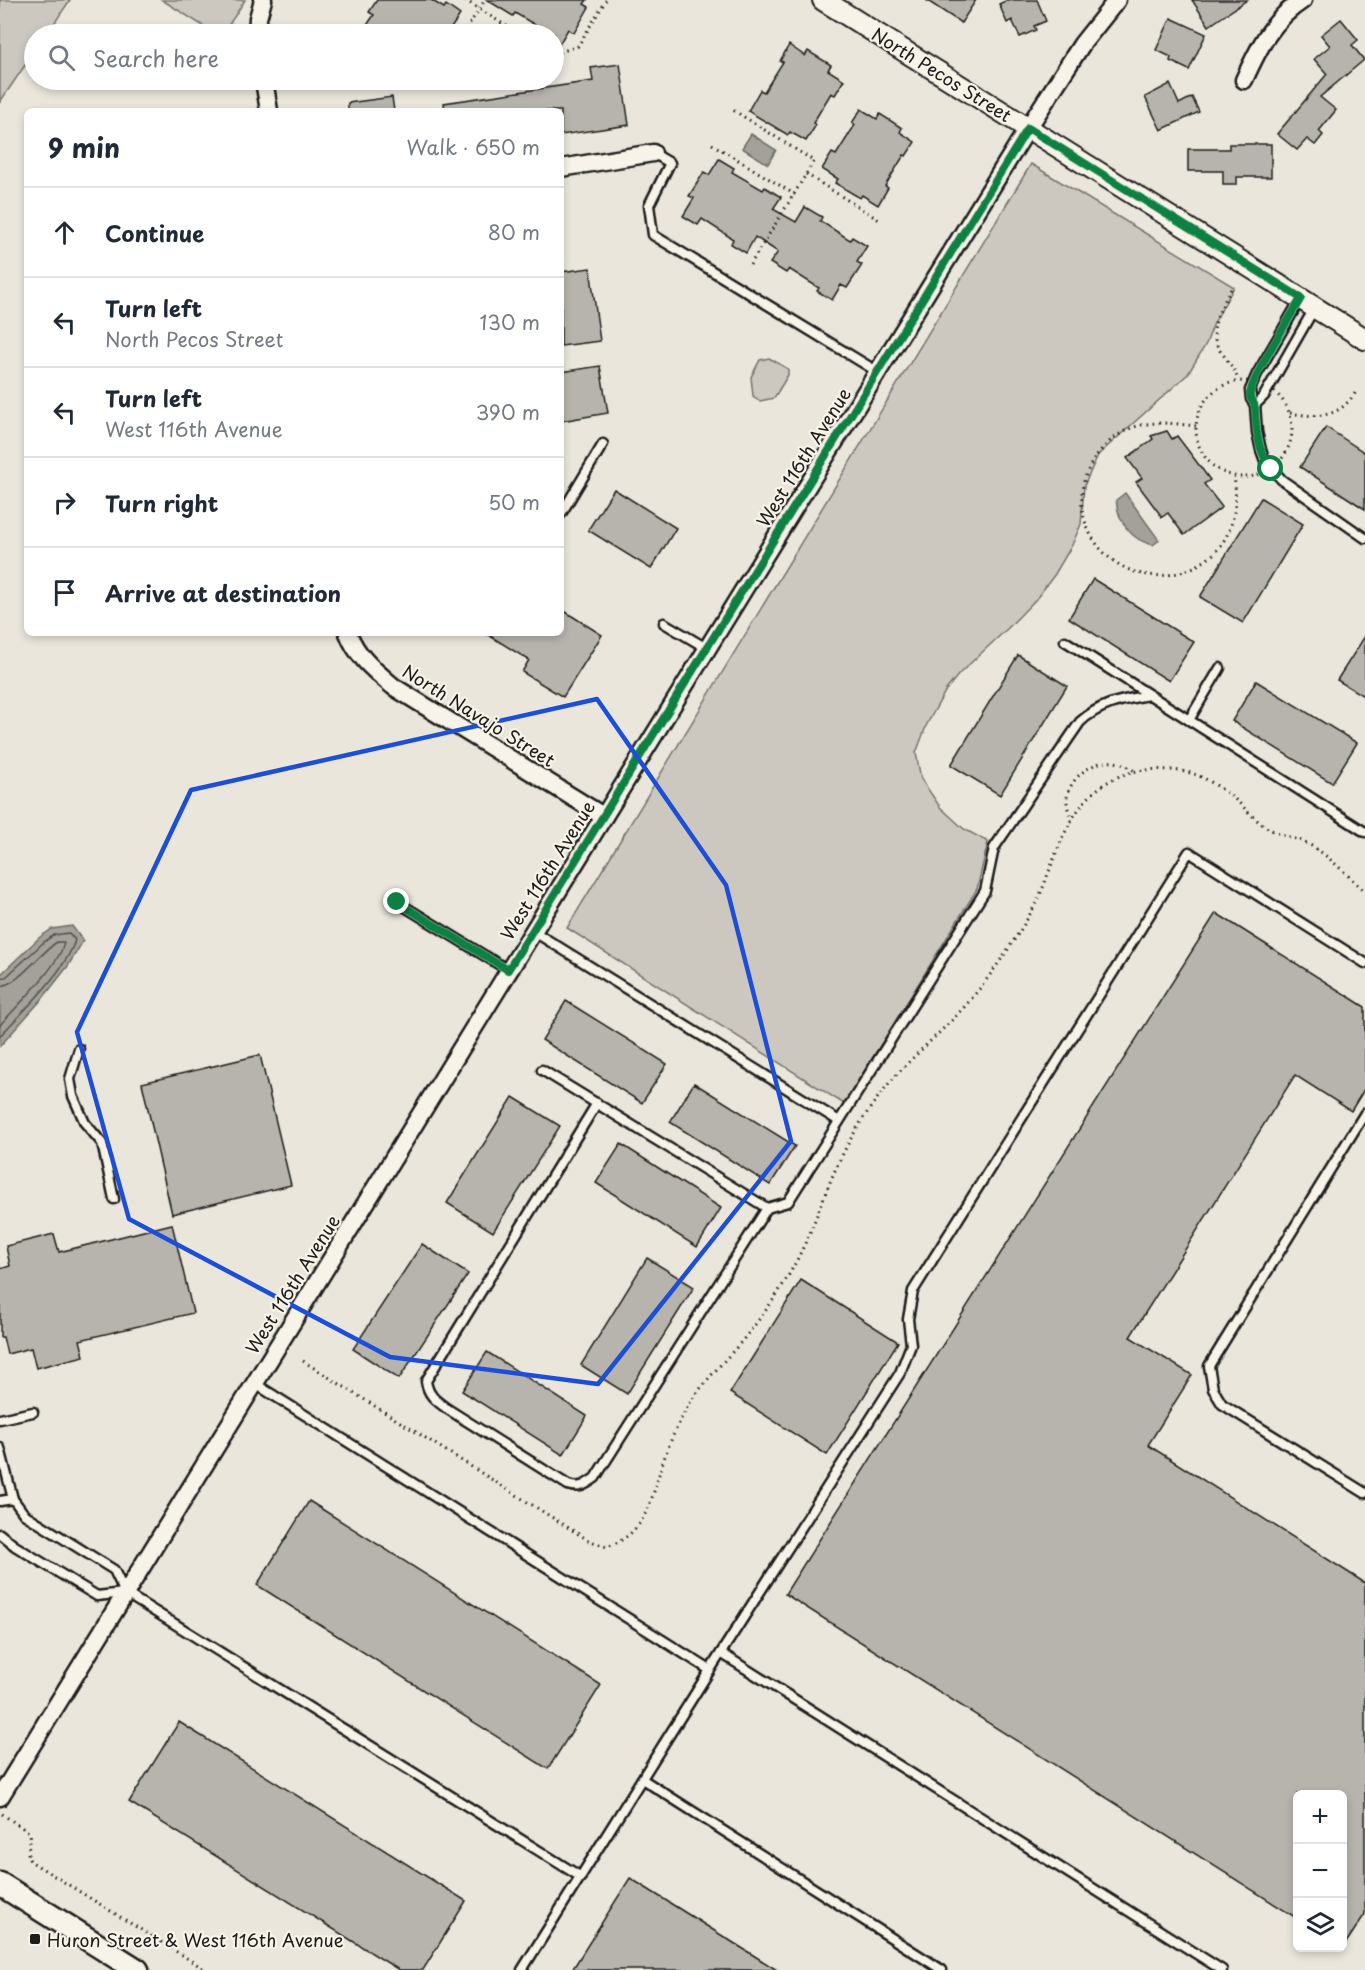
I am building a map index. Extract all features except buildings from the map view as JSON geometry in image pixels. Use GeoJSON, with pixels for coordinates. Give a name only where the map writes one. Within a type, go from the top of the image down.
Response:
{"type":"FeatureCollection","features":[{"type":"Feature","properties":{"kind":"main road"},"geometry":{"type":"LineString","coordinates":[[0,1884],[137,1970]]}},
{"type":"Feature","properties":{"kind":"street"},"geometry":{"type":"LineString","coordinates":[[258,24],[263,0]]}},
{"type":"Feature","properties":{"kind":"street","name":"North Pecos Street"},"geometry":{"type":"LineString","coordinates":[[823,0],[1365,339]]}},
{"type":"Feature","properties":{"kind":"street","name":"West 116th Avenue"},"geometry":{"type":"LineString","coordinates":[[0,1797],[1028,128],[1082,44],[1117,0]]}},
{"type":"Feature","properties":{"kind":"street"},"geometry":{"type":"LineString","coordinates":[[1244,80],[1261,43],[1273,26],[1284,14],[1303,0]]}},
{"type":"Feature","properties":{"kind":"street"},"geometry":{"type":"LineString","coordinates":[[266,90],[269,108]]}},
{"type":"Feature","properties":{"kind":"street"},"geometry":{"type":"LineString","coordinates":[[564,168],[653,153]]}},
{"type":"Feature","properties":{"kind":"street","name":"North Navajo Street"},"geometry":{"type":"LineString","coordinates":[[349,636],[365,662],[394,687],[603,816]]}},
{"type":"Feature","properties":{"kind":"lane"},"geometry":{"type":"LineString","coordinates":[[653,153],[670,163],[649,205],[653,235],[878,372]]}},
{"type":"Feature","properties":{"kind":"lane"},"geometry":{"type":"LineString","coordinates":[[1308,303],[1257,374],[1250,396],[1255,405],[1261,450],[1271,469],[1300,494],[1365,538]]}},
{"type":"Feature","properties":{"kind":"lane"},"geometry":{"type":"LineString","coordinates":[[1255,405],[1264,396],[1308,303]]}},
{"type":"Feature","properties":{"kind":"lane"},"geometry":{"type":"LineString","coordinates":[[564,509],[603,444]]}},
{"type":"Feature","properties":{"kind":"lane"},"geometry":{"type":"LineString","coordinates":[[664,623],[708,649]]}},
{"type":"Feature","properties":{"kind":"lane"},"geometry":{"type":"LineString","coordinates":[[1065,641],[1365,832]]}},
{"type":"Feature","properties":{"kind":"lane"},"geometry":{"type":"LineString","coordinates":[[1188,720],[1221,668]]}},
{"type":"Feature","properties":{"kind":"lane"},"geometry":{"type":"LineString","coordinates":[[597,1103],[426,1381],[432,1397],[446,1408],[576,1488],[595,1478],[767,1208],[788,1202],[985,891],[994,848],[1080,722],[1100,707],[1149,695]]}},
{"type":"Feature","properties":{"kind":"lane"},"geometry":{"type":"LineString","coordinates":[[522,1970],[900,1373],[911,1345],[908,1319],[912,1291],[1189,852],[1365,963]]}},
{"type":"Feature","properties":{"kind":"lane"},"geometry":{"type":"LineString","coordinates":[[397,902],[508,970]]}},
{"type":"Feature","properties":{"kind":"lane"},"geometry":{"type":"LineString","coordinates":[[533,931],[839,1121]]}},
{"type":"Feature","properties":{"kind":"lane"},"geometry":{"type":"LineString","coordinates":[[79,1049],[70,1079],[73,1096],[85,1123],[102,1143],[114,1199]]}},
{"type":"Feature","properties":{"kind":"lane"},"geometry":{"type":"LineString","coordinates":[[542,1070],[767,1208]]}},
{"type":"Feature","properties":{"kind":"lane"},"geometry":{"type":"LineString","coordinates":[[1365,1113],[1209,1366],[1213,1389],[1222,1404],[1365,1493]]}},
{"type":"Feature","properties":{"kind":"lane"},"geometry":{"type":"LineString","coordinates":[[254,1383],[710,1670]]}},
{"type":"Feature","properties":{"kind":"lane"},"geometry":{"type":"LineString","coordinates":[[0,1419],[33,1412]]}},
{"type":"Feature","properties":{"kind":"lane"},"geometry":{"type":"LineString","coordinates":[[0,1448],[13,1499],[24,1514],[114,1570],[125,1593],[580,1877]]}},
{"type":"Feature","properties":{"kind":"lane"},"geometry":{"type":"LineString","coordinates":[[0,1501],[13,1499]]}},
{"type":"Feature","properties":{"kind":"lane"},"geometry":{"type":"LineString","coordinates":[[0,1534],[15,1546],[97,1596],[125,1593]]}},
{"type":"Feature","properties":{"kind":"lane"},"geometry":{"type":"LineString","coordinates":[[722,1653],[1222,1970]]}},
{"type":"Feature","properties":{"kind":"lane"},"geometry":{"type":"LineString","coordinates":[[642,1779],[942,1970]]}},
{"type":"Feature","properties":{"kind":"path"},"geometry":{"type":"LineString","coordinates":[[465,0],[503,24]]}},
{"type":"Feature","properties":{"kind":"path"},"geometry":{"type":"LineString","coordinates":[[470,24],[485,0]]}},
{"type":"Feature","properties":{"kind":"path"},"geometry":{"type":"LineString","coordinates":[[564,51],[578,46],[606,0]]}},
{"type":"Feature","properties":{"kind":"path"},"geometry":{"type":"LineString","coordinates":[[733,110],[814,161],[750,265]]}},
{"type":"Feature","properties":{"kind":"path"},"geometry":{"type":"LineString","coordinates":[[772,134],[776,128]]}},
{"type":"Feature","properties":{"kind":"path"},"geometry":{"type":"LineString","coordinates":[[712,144],[794,194]]}},
{"type":"Feature","properties":{"kind":"path"},"geometry":{"type":"LineString","coordinates":[[806,174],[879,220]]}},
{"type":"Feature","properties":{"kind":"path"},"geometry":{"type":"LineString","coordinates":[[1232,289],[1219,312],[1214,328],[1215,341],[1232,364],[1238,381]]}},
{"type":"Feature","properties":{"kind":"path"},"geometry":{"type":"LineString","coordinates":[[1290,413],[1316,416],[1331,414],[1349,402],[1358,390]]}},
{"type":"Feature","properties":{"kind":"path"},"geometry":{"type":"LineString","coordinates":[[1196,426],[1167,423],[1140,425],[1116,436],[1097,455],[1085,479],[1082,505],[1088,531],[1101,551],[1120,566],[1142,575],[1166,576],[1189,571],[1209,558],[1225,539],[1234,517],[1237,494],[1234,477]]}},
{"type":"Feature","properties":{"kind":"path"},"geometry":{"type":"LineString","coordinates":[[1071,821],[1067,806],[1068,793],[1078,775],[1089,767],[1104,762],[1120,763],[1135,771]]}},
{"type":"Feature","properties":{"kind":"path"},"geometry":{"type":"LineString","coordinates":[[303,1361],[588,1540],[607,1547],[617,1543],[637,1526],[650,1507],[675,1431],[700,1388],[759,1320],[792,1270],[812,1232],[837,1167],[868,1111],[904,1065],[957,1015],[999,963],[1041,892],[1057,848],[1071,821],[1082,805],[1107,781],[1135,771],[1170,770],[1194,774],[1232,796],[1252,817],[1270,830],[1309,844],[1365,891]]}},
{"type":"Feature","properties":{"kind":"path"},"geometry":{"type":"LineString","coordinates":[[0,1813],[30,1833],[32,1839],[27,1854],[30,1861],[206,1970]]}},
{"type":"Feature","properties":{"kind":"highlighted area"},"geometry":{"type":"Polygon","coordinates":[[[597,699],[726,885],[791,1141],[598,1384],[390,1357],[129,1219],[77,1032],[191,790],[597,699]]]}},
{"type":"Feature","properties":{"kind":"shaded area"},"geometry":{"type":"Polygon","coordinates":[[[0,0],[70,0],[54,24],[24,24],[24,67],[0,102],[0,0]]]}},
{"type":"Feature","properties":{"kind":"shaded area"},"geometry":{"type":"Polygon","coordinates":[[[162,0],[245,0],[229,24],[200,24],[162,0]]]}},
{"type":"Feature","properties":{"kind":"shaded area"},"geometry":{"type":"Polygon","coordinates":[[[1031,164],[1234,287],[1214,323],[1206,344],[1188,374],[1098,455],[1084,486],[1081,524],[1055,574],[1037,598],[959,674],[946,690],[927,724],[916,753],[921,779],[940,807],[964,829],[988,842],[977,889],[844,1104],[567,928],[1031,164]]]}},
{"type":"Feature","properties":{"kind":"shaded area"},"geometry":{"type":"Polygon","coordinates":[[[769,358],[788,369],[788,375],[774,398],[760,401],[753,396],[751,377],[760,360],[769,358]]]}},
{"type":"Feature","properties":{"kind":"water"},"geometry":{"type":"Polygon","coordinates":[[[751,134],[776,150],[768,164],[742,148],[751,134]]]}},
{"type":"Feature","properties":{"kind":"water"},"geometry":{"type":"Polygon","coordinates":[[[1125,493],[1159,540],[1153,545],[1138,539],[1123,523],[1116,500],[1125,493]]]}},
{"type":"Feature","properties":{"kind":"water"},"geometry":{"type":"Polygon","coordinates":[[[72,926],[83,941],[68,966],[0,1046],[0,975],[40,937],[52,929],[72,926]]]}},
{"type":"Feature","properties":{"kind":"place","name":"Huron Street & West 116th Avenue"},"geometry":{"type":"Point","coordinates":[35,1939]}},
{"type":"Feature","properties":{"kind":"route"},"geometry":{"type":"LineString","coordinates":[[397,902],[508,970],[1028,128],[1301,298],[1250,390],[1251,399],[1255,405],[1261,450],[1271,469]]}}]}
